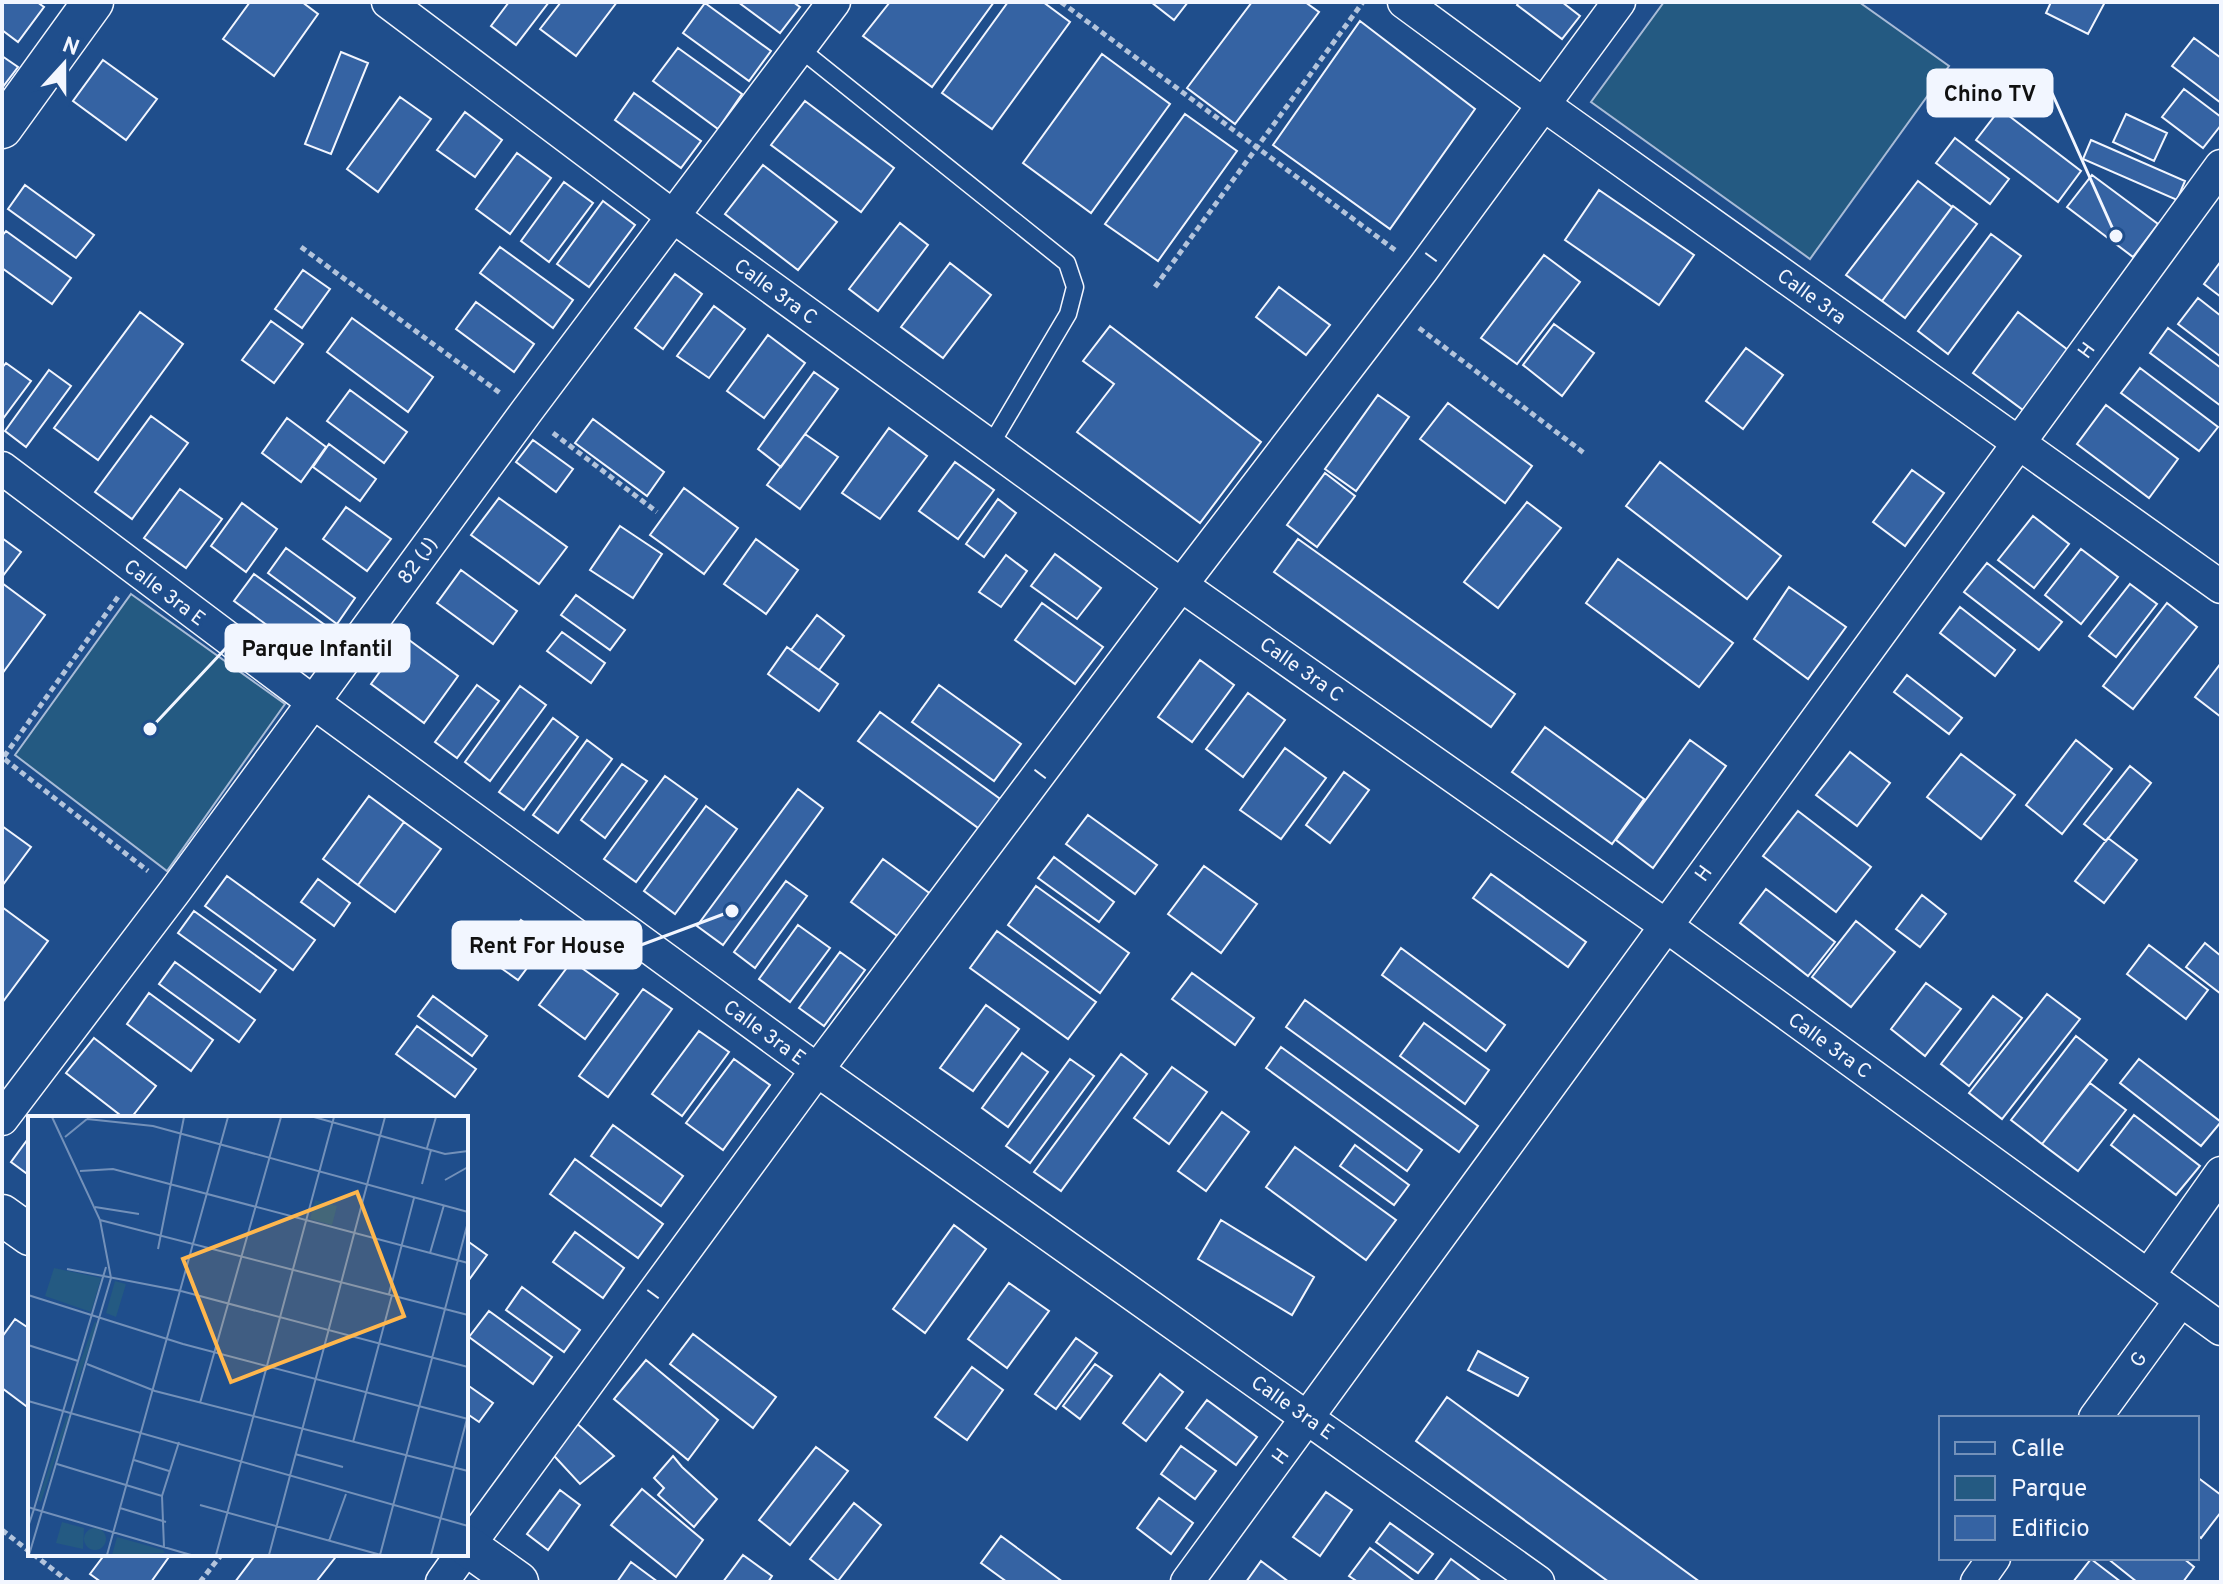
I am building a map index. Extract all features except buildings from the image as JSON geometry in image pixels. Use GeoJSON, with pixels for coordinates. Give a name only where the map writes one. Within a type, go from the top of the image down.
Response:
{"type":"FeatureCollection","features":[{"type":"Feature","properties":{"kind":"street"},"geometry":{"type":"LineString","coordinates":[[2,128],[93,2]]}},
{"type":"Feature","properties":{"kind":"street","name":"Calle 3ra C"},"geometry":{"type":"LineString","coordinates":[[388,2],[674,217],[1181,585],[1665,925],[2221,1329]]}},
{"type":"Feature","properties":{"kind":"street","name":"82 (J)"},"geometry":{"type":"LineString","coordinates":[[2,1119],[175,891],[526,412],[834,2]]}},
{"type":"Feature","properties":{"kind":"street","name":"Calle 3ra"},"geometry":{"type":"LineString","coordinates":[[1404,2],[2221,587]]}},
{"type":"Feature","properties":{"kind":"street","name":"I"},"geometry":{"type":"LineString","coordinates":[[468,1546],[817,1070],[1422,270],[1619,2]]}},
{"type":"Feature","properties":{"kind":"street","name":"H"},"geometry":{"type":"LineString","coordinates":[[1187,1582],[2221,166]]}},
{"type":"Feature","properties":{"kind":"street","name":"Calle 3ra E"},"geometry":{"type":"LineString","coordinates":[[2,468],[313,702],[817,1070],[1538,1582]]}},
{"type":"Feature","properties":{"kind":"street"},"geometry":{"type":"LineString","coordinates":[[2148,1276],[2221,1173]]}},
{"type":"Feature","properties":{"kind":"street"},"geometry":{"type":"LineString","coordinates":[[2,1215],[28,1234]]}},
{"type":"Feature","properties":{"kind":"street","name":"G"},"geometry":{"type":"LineString","coordinates":[[2096,1416],[2181,1300]]}},
{"type":"Feature","properties":{"kind":"street"},"geometry":{"type":"LineString","coordinates":[[468,1550],[518,1582]]}},
{"type":"Feature","properties":{"kind":"street","name":"I"},"geometry":{"type":"LineString","coordinates":[[442,1582],[461,1556]]}},
{"type":"Feature","properties":{"kind":"street"},"geometry":{"type":"LineString","coordinates":[[1977,1582],[1993,1560]]}},
{"type":"Feature","properties":{"kind":"lane"},"geometry":{"type":"LineString","coordinates":[[799,48],[1067,263],[1075,287],[1068,314],[990,446]]}},
{"type":"Feature","properties":{"kind":"path"},"geometry":{"type":"LineString","coordinates":[[1061,2],[1422,270]]}},
{"type":"Feature","properties":{"kind":"path"},"geometry":{"type":"LineString","coordinates":[[1155,287],[1363,2]]}},
{"type":"Feature","properties":{"kind":"path"},"geometry":{"type":"LineString","coordinates":[[301,247],[657,512]]}},
{"type":"Feature","properties":{"kind":"path"},"geometry":{"type":"LineString","coordinates":[[1392,308],[1584,453]]}},
{"type":"Feature","properties":{"kind":"path"},"geometry":{"type":"LineString","coordinates":[[137,571],[3,758],[175,891]]}},
{"type":"Feature","properties":{"kind":"path"},"geometry":{"type":"LineString","coordinates":[[2,1530],[28,1550]]}},
{"type":"Feature","properties":{"kind":"path"},"geometry":{"type":"LineString","coordinates":[[36,1556],[69,1582]]}},
{"type":"Feature","properties":{"kind":"path"},"geometry":{"type":"LineString","coordinates":[[200,1582],[220,1556]]}},
{"type":"Feature","properties":{"kind":"green space"},"geometry":{"type":"Polygon","coordinates":[[[1664,2],[1859,2],[1949,66],[1810,259],[1591,102],[1664,2]]]}},
{"type":"Feature","properties":{"kind":"green space"},"geometry":{"type":"Polygon","coordinates":[[[131,594],[285,704],[167,871],[15,755],[131,594]]]}},
{"type":"Feature","properties":{"kind":"place","name":"Chino TV"},"geometry":{"type":"Point","coordinates":[2116,236]}},
{"type":"Feature","properties":{"kind":"place","name":"Parque Infantil"},"geometry":{"type":"Point","coordinates":[150,729]}},
{"type":"Feature","properties":{"kind":"place","name":"Rent For House"},"geometry":{"type":"Point","coordinates":[732,911]}}]}
